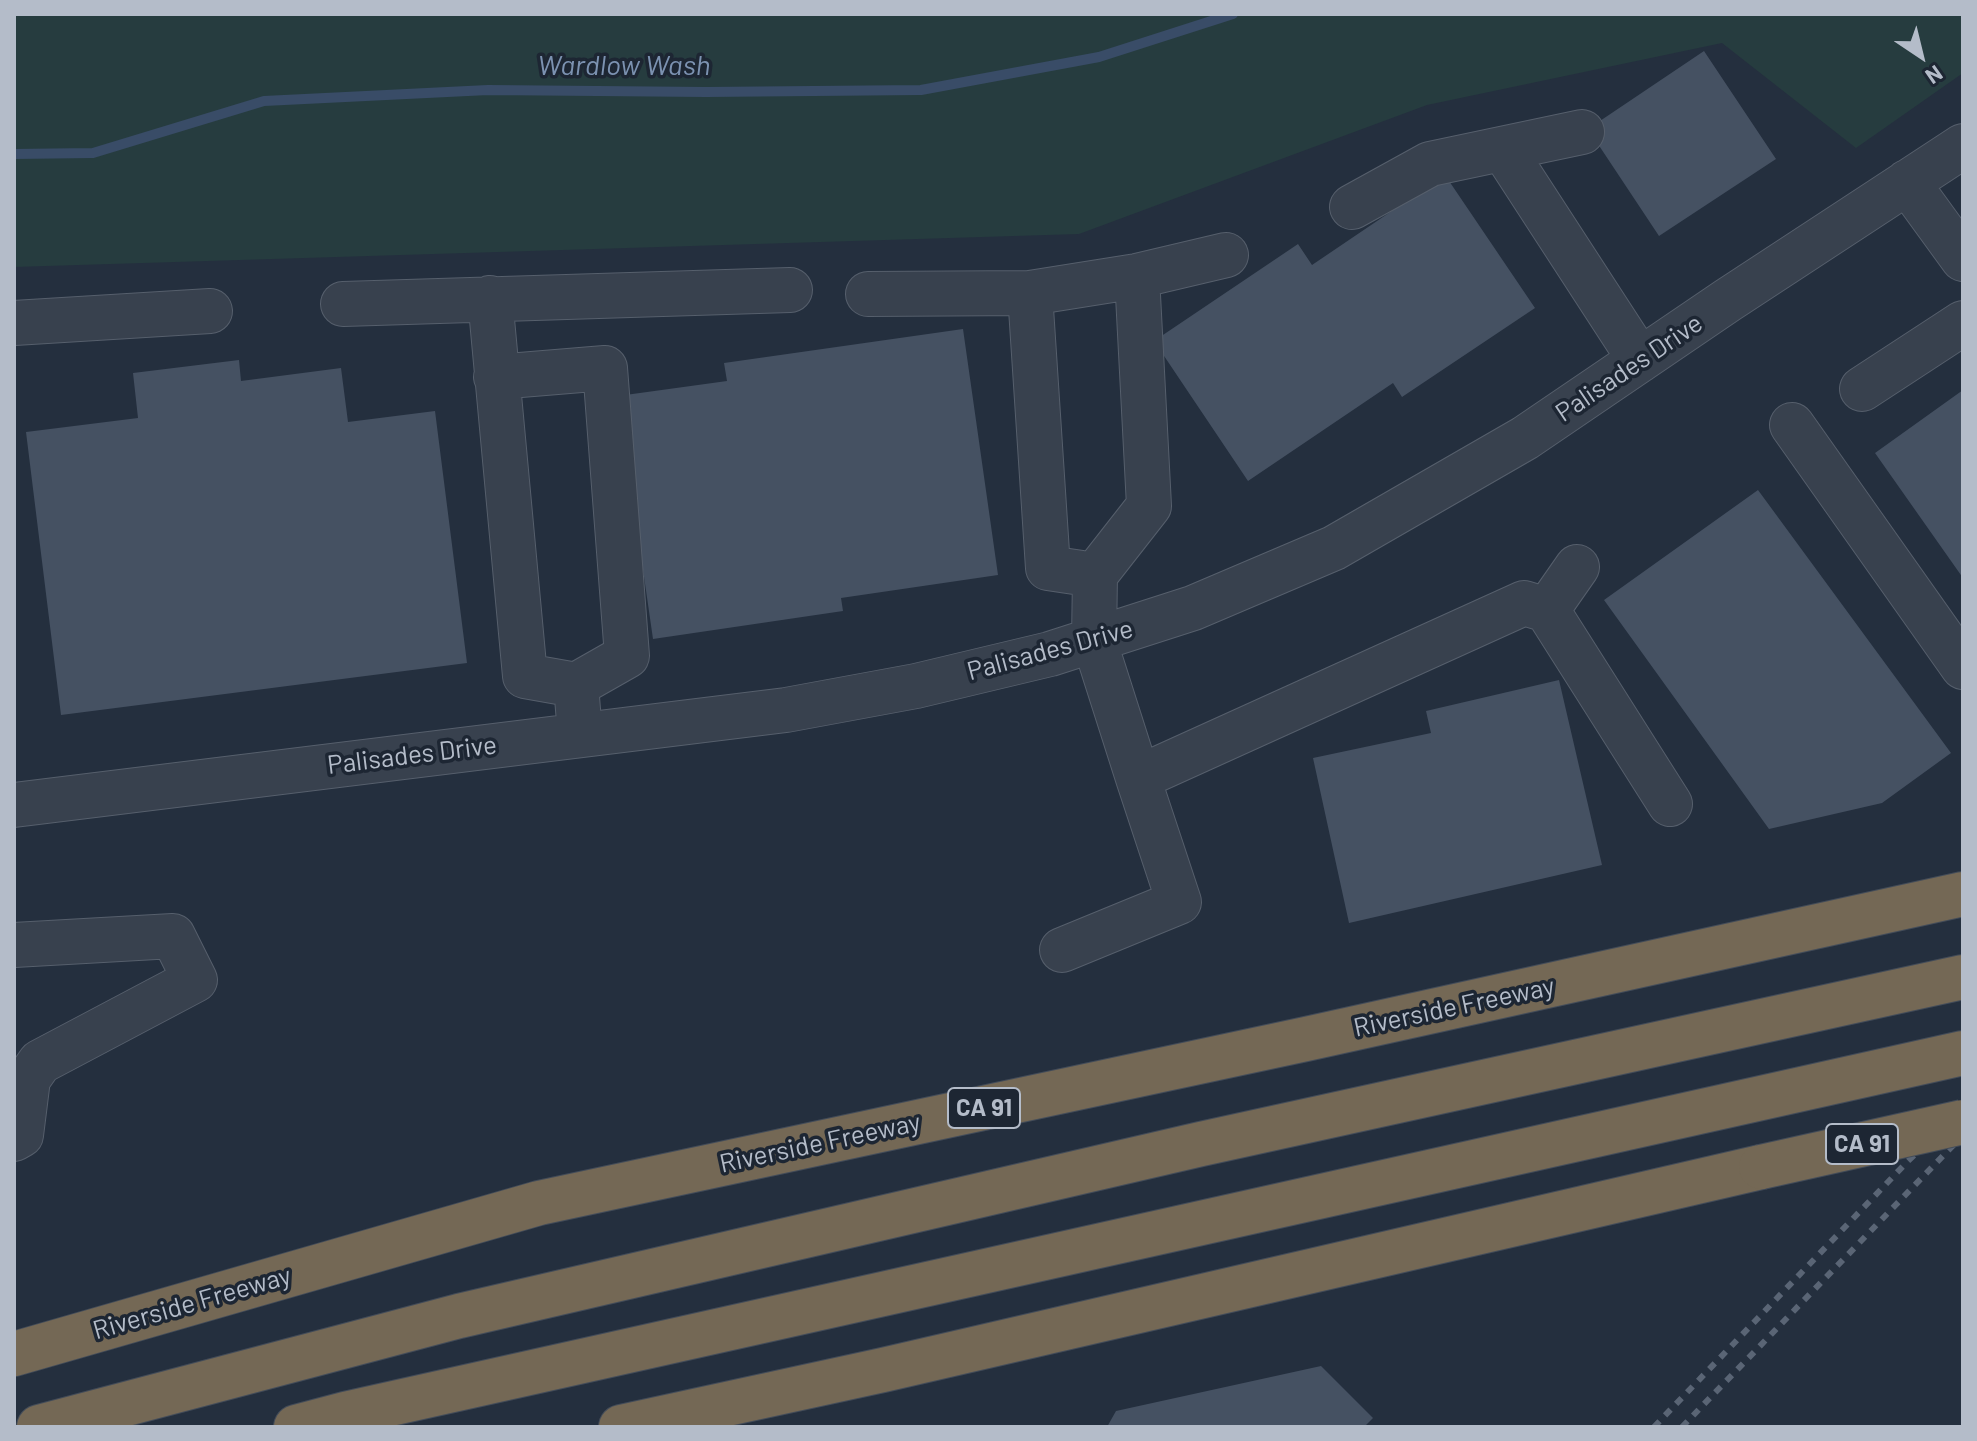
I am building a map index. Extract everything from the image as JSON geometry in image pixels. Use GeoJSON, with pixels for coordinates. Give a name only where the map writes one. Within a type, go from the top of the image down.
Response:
{"type":"FeatureCollection","features":[{"type":"Feature","properties":{"kind":"highway","name":"Riverside Freeway"},"geometry":{"type":"LineString","coordinates":[[14,1354],[539,1203],[1274,1046],[1963,894]]}},
{"type":"Feature","properties":{"kind":"highway"},"geometry":{"type":"LineString","coordinates":[[39,1427],[459,1316],[1201,1144],[1961,977]]}},
{"type":"Feature","properties":{"kind":"highway"},"geometry":{"type":"LineString","coordinates":[[296,1427],[1963,1053]]}},
{"type":"Feature","properties":{"kind":"highway","name":"CA 91"},"geometry":{"type":"LineString","coordinates":[[621,1427],[914,1363],[1963,1122]]}},
{"type":"Feature","properties":{"kind":"street"},"geometry":{"type":"LineString","coordinates":[[1352,207],[1430,164],[1582,132]]}},
{"type":"Feature","properties":{"kind":"street","name":"Palisades Drive"},"geometry":{"type":"LineString","coordinates":[[14,805],[786,710],[916,686],[1050,654],[1193,608],[1334,548],[1525,438],[1963,146]]}},
{"type":"Feature","properties":{"kind":"street"},"geometry":{"type":"LineString","coordinates":[[1503,149],[1640,360]]}},
{"type":"Feature","properties":{"kind":"street"},"geometry":{"type":"LineString","coordinates":[[1907,182],[1963,259]]}},
{"type":"Feature","properties":{"kind":"street"},"geometry":{"type":"LineString","coordinates":[[868,294],[1030,293],[1137,276],[1226,255]]}},
{"type":"Feature","properties":{"kind":"street"},"geometry":{"type":"LineString","coordinates":[[1062,950],[1179,902],[1094,640],[1095,575],[1149,506],[1137,276]]}},
{"type":"Feature","properties":{"kind":"street"},"geometry":{"type":"LineString","coordinates":[[343,304],[790,290]]}},
{"type":"Feature","properties":{"kind":"street"},"geometry":{"type":"LineString","coordinates":[[1030,293],[1048,568],[1095,575]]}},
{"type":"Feature","properties":{"kind":"street"},"geometry":{"type":"LineString","coordinates":[[490,298],[496,377],[525,676],[576,685],[627,656],[605,368],[496,377]]}},
{"type":"Feature","properties":{"kind":"street"},"geometry":{"type":"LineString","coordinates":[[14,323],[210,311]]}},
{"type":"Feature","properties":{"kind":"street"},"geometry":{"type":"LineString","coordinates":[[1862,389],[1963,323]]}},
{"type":"Feature","properties":{"kind":"street"},"geometry":{"type":"LineString","coordinates":[[1792,425],[1963,667]]}},
{"type":"Feature","properties":{"kind":"street"},"geometry":{"type":"LineString","coordinates":[[1547,610],[1577,567]]}},
{"type":"Feature","properties":{"kind":"street"},"geometry":{"type":"LineString","coordinates":[[1138,778],[1524,603],[1547,610],[1670,804]]}},
{"type":"Feature","properties":{"kind":"street"},"geometry":{"type":"LineString","coordinates":[[576,685],[580,734]]}},
{"type":"Feature","properties":{"kind":"street"},"geometry":{"type":"LineString","coordinates":[[14,945],[173,936],[195,980],[40,1062],[28,1079],[21,1135],[14,1139]]}},
{"type":"Feature","properties":{"kind":"green space"},"geometry":{"type":"Polygon","coordinates":[[[14,14],[1963,14],[1963,73],[1856,148],[1722,43],[1427,105],[1079,234],[14,267],[14,14]]]}},
{"type":"Feature","properties":{"kind":"building"},"geometry":{"type":"Polygon","coordinates":[[[1704,51],[1776,159],[1659,236],[1588,129],[1704,51]]]}},
{"type":"Feature","properties":{"kind":"building"},"geometry":{"type":"Polygon","coordinates":[[[1445,175],[1535,308],[1402,397],[1393,383],[1248,481],[1154,341],[1298,244],[1312,265],[1445,175]]]}},
{"type":"Feature","properties":{"kind":"building"},"geometry":{"type":"Polygon","coordinates":[[[963,329],[998,575],[841,598],[843,611],[653,639],[618,396],[727,381],[724,363],[963,329]]]}},
{"type":"Feature","properties":{"kind":"building"},"geometry":{"type":"Polygon","coordinates":[[[239,360],[241,381],[341,368],[348,422],[435,411],[467,663],[61,715],[26,432],[138,418],[133,373],[239,360]]]}},
{"type":"Feature","properties":{"kind":"building"},"geometry":{"type":"Polygon","coordinates":[[[1963,390],[1963,578],[1875,453],[1963,390]]]}},
{"type":"Feature","properties":{"kind":"building"},"geometry":{"type":"Polygon","coordinates":[[[1758,490],[1951,753],[1882,803],[1769,829],[1604,600],[1758,490]]]}},
{"type":"Feature","properties":{"kind":"building"},"geometry":{"type":"Polygon","coordinates":[[[1559,680],[1602,865],[1349,923],[1313,758],[1431,733],[1426,711],[1559,680]]]}},
{"type":"Feature","properties":{"kind":"building"},"geometry":{"type":"Polygon","coordinates":[[[1321,1366],[1373,1418],[1364,1427],[1107,1427],[1116,1411],[1321,1366]]]}},
{"type":"Feature","properties":{"kind":"waterway","name":"Wardlow Wash"},"geometry":{"type":"LineString","coordinates":[[14,154],[93,153],[264,101],[488,90],[921,90],[1099,57],[1233,14]]}},
{"type":"Feature","properties":{"kind":"railway"},"geometry":{"type":"LineString","coordinates":[[1654,1427],[1908,1161],[1963,1109]]}},
{"type":"Feature","properties":{"kind":"railway"},"geometry":{"type":"LineString","coordinates":[[1682,1427],[1963,1135]]}}]}
